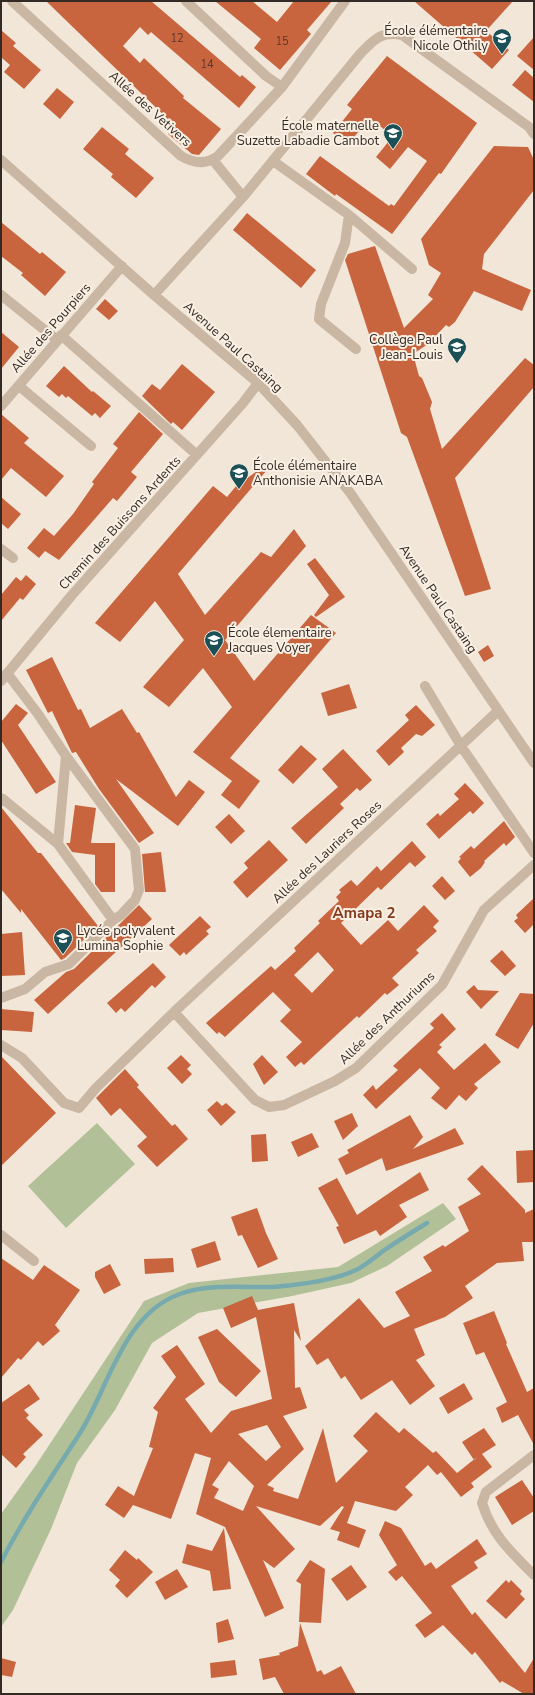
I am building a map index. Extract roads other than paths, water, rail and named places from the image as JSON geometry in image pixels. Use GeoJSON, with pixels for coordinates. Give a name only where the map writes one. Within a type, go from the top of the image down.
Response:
{"type":"FeatureCollection","features":[{"type":"Feature","properties":{"kind":"street","name":"Allée des Vetivers"},"geometry":{"type":"LineString","coordinates":[[12,1],[181,156],[199,162],[213,160]]}},
{"type":"Feature","properties":{"kind":"street"},"geometry":{"type":"LineString","coordinates":[[186,1],[266,76],[282,87]]}},
{"type":"Feature","properties":{"kind":"street"},"geometry":{"type":"LineString","coordinates":[[243,198],[213,160],[282,87],[346,1]]}},
{"type":"Feature","properties":{"kind":"street"},"geometry":{"type":"LineString","coordinates":[[154,295],[243,198],[360,54],[376,38],[386,34],[402,35],[529,127],[534,134]]}},
{"type":"Feature","properties":{"kind":"street","name":"Avenue Paul Castaing"},"geometry":{"type":"LineString","coordinates":[[1,160],[154,295],[258,383],[297,425],[351,494],[534,763]]}},
{"type":"Feature","properties":{"kind":"street"},"geometry":{"type":"LineString","coordinates":[[273,161],[349,215],[412,269]]}},
{"type":"Feature","properties":{"kind":"street"},"geometry":{"type":"LineString","coordinates":[[349,215],[345,244],[321,304],[319,319],[356,349]]}},
{"type":"Feature","properties":{"kind":"street","name":"Allée des Pourpiers"},"geometry":{"type":"LineString","coordinates":[[1,406],[122,266]]}},
{"type":"Feature","properties":{"kind":"street"},"geometry":{"type":"LineString","coordinates":[[1,294],[59,338],[197,455]]}},
{"type":"Feature","properties":{"kind":"street","name":"Chemin des Buissons Ardents"},"geometry":{"type":"LineString","coordinates":[[4,677],[72,595],[243,403],[258,383]]}},
{"type":"Feature","properties":{"kind":"street"},"geometry":{"type":"LineString","coordinates":[[19,386],[91,446]]}},
{"type":"Feature","properties":{"kind":"street"},"geometry":{"type":"LineString","coordinates":[[1,549],[13,558]]}},
{"type":"Feature","properties":{"kind":"street"},"geometry":{"type":"LineString","coordinates":[[1,998],[25,989],[45,972],[69,964],[113,920],[121,915],[135,900],[139,890],[135,849],[66,756],[38,714],[4,677]]}},
{"type":"Feature","properties":{"kind":"street"},"geometry":{"type":"LineString","coordinates":[[425,686],[461,746],[534,854]]}},
{"type":"Feature","properties":{"kind":"street","name":"Allée des Lauriers Roses"},"geometry":{"type":"LineString","coordinates":[[1,1045],[22,1058],[64,1103],[79,1108],[96,1088],[174,1012],[498,711]]}},
{"type":"Feature","properties":{"kind":"street"},"geometry":{"type":"LineString","coordinates":[[58,844],[66,756]]}},
{"type":"Feature","properties":{"kind":"street"},"geometry":{"type":"LineString","coordinates":[[1,801],[3,799],[58,844],[113,920]]}},
{"type":"Feature","properties":{"kind":"street","name":"Allée des Anthuriums"},"geometry":{"type":"LineString","coordinates":[[174,1012],[255,1100],[268,1107],[284,1105],[351,1072],[422,1006],[448,977],[473,927],[484,910],[534,865]]}},
{"type":"Feature","properties":{"kind":"street"},"geometry":{"type":"LineString","coordinates":[[1,1235],[34,1261]]}},
{"type":"Feature","properties":{"kind":"street"},"geometry":{"type":"LineString","coordinates":[[534,1455],[486,1492],[482,1503],[496,1534],[534,1575]]}},
{"type":"Feature","properties":{"kind":"waterway"},"geometry":{"type":"LineString","coordinates":[[1,1562],[29,1512],[80,1433],[109,1374],[131,1335],[144,1318],[161,1304],[180,1294],[203,1288],[273,1287],[338,1277],[360,1268],[383,1251],[427,1223]]}},
{"type":"Feature","properties":{"kind":"place","name":"École élémentaire Nicole Othily"},"geometry":{"type":"Point","coordinates":[502,55]}},
{"type":"Feature","properties":{"kind":"place","name":"École maternelle Suzette Labadie Cambot"},"geometry":{"type":"Point","coordinates":[393,150]}},
{"type":"Feature","properties":{"kind":"place","name":"Collège Paul Jean-Louis"},"geometry":{"type":"Point","coordinates":[457,364]}},
{"type":"Feature","properties":{"kind":"place","name":"École élémentaire Anthonisie ANAKABA"},"geometry":{"type":"Point","coordinates":[239,490]}},
{"type":"Feature","properties":{"kind":"place","name":"École élementaire Jacques Voyer"},"geometry":{"type":"Point","coordinates":[214,657]}},
{"type":"Feature","properties":{"kind":"place","name":"Lycée polyvalent Lumina Sophie"},"geometry":{"type":"Point","coordinates":[63,955]}},
{"type":"Feature","properties":{"kind":"district","name":"Amapa 2"},"geometry":{"type":"Point","coordinates":[364,913]}}]}
